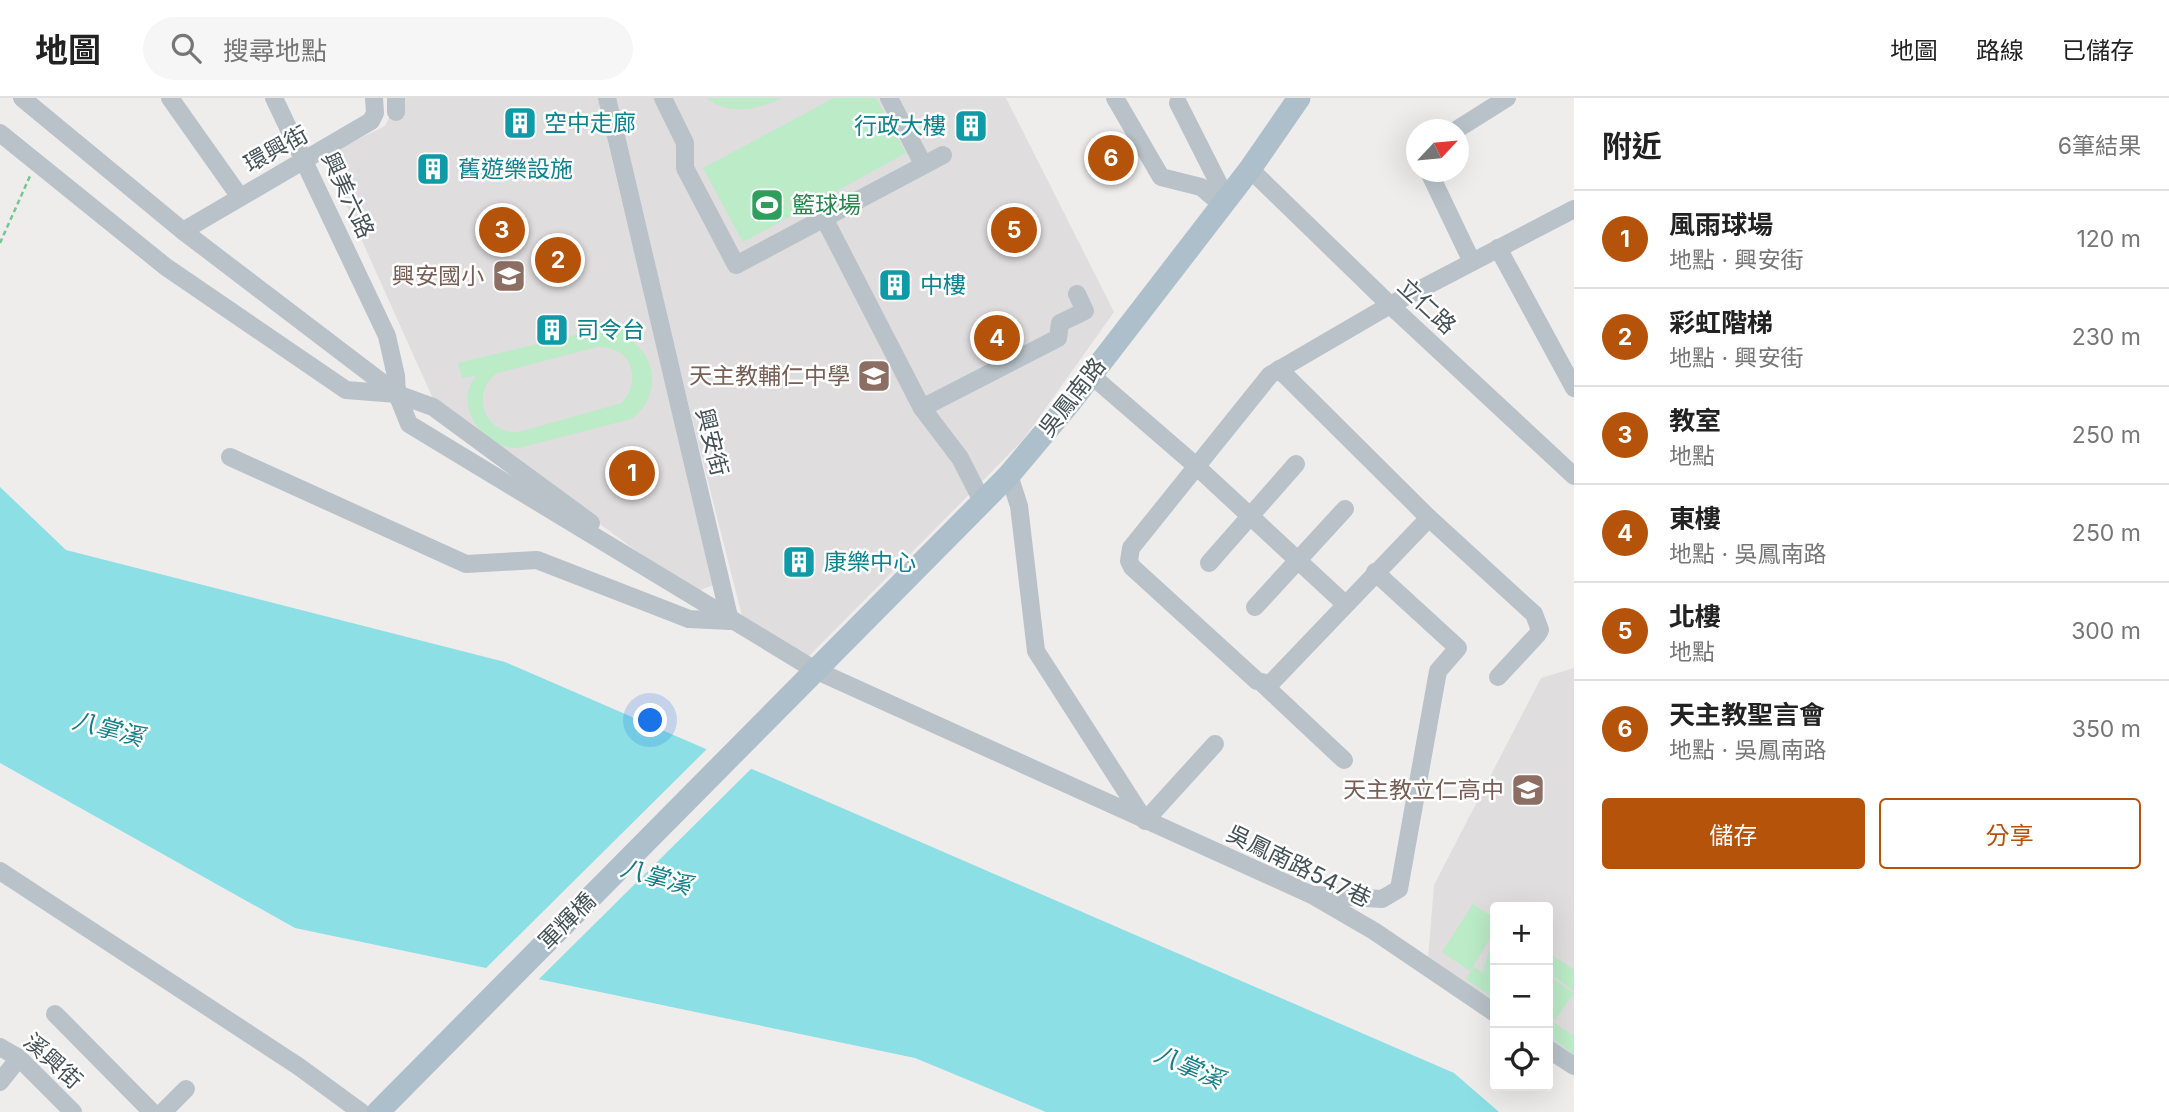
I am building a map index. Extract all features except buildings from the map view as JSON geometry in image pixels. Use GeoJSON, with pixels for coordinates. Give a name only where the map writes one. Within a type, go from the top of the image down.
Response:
{"type":"FeatureCollection","features":[{"type":"Feature","properties":{"kind":"main road","name":"吳鳳南路"},"geometry":{"type":"LineString","coordinates":[[815,670],[1009,475],[1091,375],[1250,169],[1299,98]]}},
{"type":"Feature","properties":{"kind":"main road","name":"軍輝橋"},"geometry":{"type":"LineString","coordinates":[[377,1112],[815,670]]}},
{"type":"Feature","properties":{"kind":"street"},"geometry":{"type":"LineString","coordinates":[[22,98],[183,231],[397,394],[409,424],[730,621],[815,670]]}},
{"type":"Feature","properties":{"kind":"street"},"geometry":{"type":"LineString","coordinates":[[170,98],[240,197]]}},
{"type":"Feature","properties":{"kind":"street","name":"興美六路"},"geometry":{"type":"LineString","coordinates":[[274,98],[387,336],[397,394]]}},
{"type":"Feature","properties":{"kind":"street","name":"環興街"},"geometry":{"type":"LineString","coordinates":[[183,231],[372,121],[375,113],[374,98]]}},
{"type":"Feature","properties":{"kind":"street","name":"興安街"},"geometry":{"type":"LineString","coordinates":[[607,98],[730,621]]}},
{"type":"Feature","properties":{"kind":"street"},"geometry":{"type":"LineString","coordinates":[[663,98],[685,143],[685,168],[736,265],[943,155]]}},
{"type":"Feature","properties":{"kind":"street"},"geometry":{"type":"LineString","coordinates":[[889,98],[923,164]]}},
{"type":"Feature","properties":{"kind":"street"},"geometry":{"type":"LineString","coordinates":[[1115,98],[1161,177],[1200,187],[1223,201]]}},
{"type":"Feature","properties":{"kind":"street"},"geometry":{"type":"LineString","coordinates":[[1469,122],[1507,98]]}},
{"type":"Feature","properties":{"kind":"street"},"geometry":{"type":"LineString","coordinates":[[1178,103],[1223,201]]}},
{"type":"Feature","properties":{"kind":"street"},"geometry":{"type":"LineString","coordinates":[[0,134],[166,267],[346,390],[397,394],[433,407],[684,591]]}},
{"type":"Feature","properties":{"kind":"street","name":"立仁路"},"geometry":{"type":"LineString","coordinates":[[1250,169],[1390,305],[1574,476]]}},
{"type":"Feature","properties":{"kind":"street"},"geometry":{"type":"LineString","coordinates":[[1434,182],[1472,262]]}},
{"type":"Feature","properties":{"kind":"street"},"geometry":{"type":"LineString","coordinates":[[1344,760],[1132,567],[1129,561],[1130,548],[1270,375],[1390,305],[1499,248],[1571,217]]}},
{"type":"Feature","properties":{"kind":"street"},"geometry":{"type":"LineString","coordinates":[[824,218],[922,408],[960,458],[982,501]]}},
{"type":"Feature","properties":{"kind":"street"},"geometry":{"type":"LineString","coordinates":[[1499,248],[1574,388]]}},
{"type":"Feature","properties":{"kind":"street"},"geometry":{"type":"LineString","coordinates":[[922,408],[1058,338],[1060,323],[1085,311],[1077,294]]}},
{"type":"Feature","properties":{"kind":"street"},"geometry":{"type":"LineString","coordinates":[[1279,369],[1539,622],[1537,635],[1498,677]]}},
{"type":"Feature","properties":{"kind":"street"},"geometry":{"type":"LineString","coordinates":[[1091,375],[1195,465],[1345,604]]}},
{"type":"Feature","properties":{"kind":"street"},"geometry":{"type":"LineString","coordinates":[[230,457],[466,564],[537,560],[688,619],[730,621]]}},
{"type":"Feature","properties":{"kind":"street"},"geometry":{"type":"LineString","coordinates":[[1209,562],[1296,464]]}},
{"type":"Feature","properties":{"kind":"street"},"geometry":{"type":"LineString","coordinates":[[1009,475],[1020,506],[1036,651],[1145,821],[1215,744]]}},
{"type":"Feature","properties":{"kind":"street"},"geometry":{"type":"LineString","coordinates":[[1255,607],[1345,509]]}},
{"type":"Feature","properties":{"kind":"street"},"geometry":{"type":"LineString","coordinates":[[1264,685],[1277,680],[1429,517]]}},
{"type":"Feature","properties":{"kind":"street"},"geometry":{"type":"LineString","coordinates":[[1312,895],[1382,899],[1399,889],[1438,671],[1458,648],[1375,572]]}},
{"type":"Feature","properties":{"kind":"street","name":"吳鳳南路547巷"},"geometry":{"type":"LineString","coordinates":[[815,670],[1312,895],[1374,931],[1490,1010]]}},
{"type":"Feature","properties":{"kind":"street"},"geometry":{"type":"LineString","coordinates":[[0,871],[298,1066],[361,1112]]}},
{"type":"Feature","properties":{"kind":"street"},"geometry":{"type":"LineString","coordinates":[[55,1014],[152,1112]]}},
{"type":"Feature","properties":{"kind":"street","name":"溪興街"},"geometry":{"type":"LineString","coordinates":[[0,1047],[19,1058],[73,1112]]}},
{"type":"Feature","properties":{"kind":"street"},"geometry":{"type":"LineString","coordinates":[[1553,1052],[1574,1066]]}},
{"type":"Feature","properties":{"kind":"street"},"geometry":{"type":"LineString","coordinates":[[0,1082],[19,1058]]}},
{"type":"Feature","properties":{"kind":"street"},"geometry":{"type":"LineString","coordinates":[[163,1112],[186,1089]]}},
{"type":"Feature","properties":{"kind":"path"},"geometry":{"type":"LineString","coordinates":[[0,243],[35,163]]}},
{"type":"Feature","properties":{"kind":"shaded area","name":"興安國小"},"geometry":{"type":"Polygon","coordinates":[[[387,98],[600,98],[609,148],[716,584],[693,593],[434,401],[324,156],[385,126],[391,114],[387,98]]]}},
{"type":"Feature","properties":{"kind":"shaded area","name":"天主教輔仁中學"},"geometry":{"type":"Polygon","coordinates":[[[611,98],[1006,98],[1114,312],[1023,440],[806,659],[742,616],[611,98]]]}},
{"type":"Feature","properties":{"kind":"shaded area","name":"天主教立仁高中"},"geometry":{"type":"Polygon","coordinates":[[[1574,668],[1574,1060],[1553,1045],[1553,902],[1490,902],[1490,1001],[1428,958],[1434,885],[1541,678],[1574,668]]]}},
{"type":"Feature","properties":{"kind":"green space"},"geometry":{"type":"Polygon","coordinates":[[[706,98],[782,98],[763,106],[734,109],[715,104],[706,98]]]}},
{"type":"Feature","properties":{"kind":"green space","name":"籃球場"},"geometry":{"type":"Polygon","coordinates":[[[834,98],[876,98],[906,153],[743,242],[703,168],[834,98]]]}},
{"type":"Feature","properties":{"kind":"green space"},"geometry":{"type":"Polygon","coordinates":[[[639,320],[643,333],[625,338],[645,354],[650,365],[651,389],[641,411],[631,419],[519,448],[506,447],[494,442],[475,423],[468,399],[470,387],[477,375],[462,378],[458,363],[639,320]],[[597,347],[497,373],[484,392],[485,412],[497,427],[519,432],[622,403],[632,384],[630,365],[618,352],[597,347]]]}},
{"type":"Feature","properties":{"kind":"green space"},"geometry":{"type":"Polygon","coordinates":[[[1473,904],[1490,915],[1490,939],[1470,971],[1442,952],[1473,904]]]}},
{"type":"Feature","properties":{"kind":"green space"},"geometry":{"type":"Polygon","coordinates":[[[1490,952],[1490,996],[1466,979],[1474,967],[1483,973],[1490,952]]]}},
{"type":"Feature","properties":{"kind":"green space"},"geometry":{"type":"Polygon","coordinates":[[[1553,955],[1574,970],[1574,991],[1553,976],[1553,955]]]}},
{"type":"Feature","properties":{"kind":"green space"},"geometry":{"type":"Polygon","coordinates":[[[1553,978],[1574,993],[1555,1020],[1553,1019],[1553,978]]]}},
{"type":"Feature","properties":{"kind":"green space"},"geometry":{"type":"Polygon","coordinates":[[[1553,1022],[1574,1036],[1574,1054],[1553,1039],[1553,1022]]]}},
{"type":"Feature","properties":{"kind":"water","name":"八掌溪"},"geometry":{"type":"Polygon","coordinates":[[[0,487],[66,550],[505,662],[1454,1073],[1499,1112],[1046,1112],[915,1058],[295,928],[0,763],[0,487]]]}},
{"type":"Feature","properties":{"kind":"pier"},"geometry":{"type":"Polygon","coordinates":[[[709,747],[754,766],[536,982],[483,971],[709,747]]]}},
{"type":"Feature","properties":{"kind":"place","name":"空中走廊"},"geometry":{"type":"Point","coordinates":[520,123]}},
{"type":"Feature","properties":{"kind":"place","name":"行政大樓"},"geometry":{"type":"Point","coordinates":[971,126]}},
{"type":"Feature","properties":{"kind":"place","name":"天主教聖言會"},"geometry":{"type":"Point","coordinates":[1111,158]}},
{"type":"Feature","properties":{"kind":"place","name":"舊遊樂設施"},"geometry":{"type":"Point","coordinates":[433,169]}},
{"type":"Feature","properties":{"kind":"place","name":"籃球場"},"geometry":{"type":"Point","coordinates":[767,205]}},
{"type":"Feature","properties":{"kind":"place","name":"教室"},"geometry":{"type":"Point","coordinates":[502,230]}},
{"type":"Feature","properties":{"kind":"place","name":"北樓"},"geometry":{"type":"Point","coordinates":[1014,230]}},
{"type":"Feature","properties":{"kind":"place","name":"彩虹階梯"},"geometry":{"type":"Point","coordinates":[558,260]}},
{"type":"Feature","properties":{"kind":"place","name":"興安國小"},"geometry":{"type":"Point","coordinates":[509,276]}},
{"type":"Feature","properties":{"kind":"place","name":"中樓"},"geometry":{"type":"Point","coordinates":[895,285]}},
{"type":"Feature","properties":{"kind":"place","name":"司令台"},"geometry":{"type":"Point","coordinates":[552,330]}},
{"type":"Feature","properties":{"kind":"place","name":"東樓"},"geometry":{"type":"Point","coordinates":[997,338]}},
{"type":"Feature","properties":{"kind":"place","name":"天主教輔仁中學"},"geometry":{"type":"Point","coordinates":[874,376]}},
{"type":"Feature","properties":{"kind":"place","name":"風雨球場"},"geometry":{"type":"Point","coordinates":[632,473]}},
{"type":"Feature","properties":{"kind":"place","name":"康樂中心"},"geometry":{"type":"Point","coordinates":[799,562]}},
{"type":"Feature","properties":{"kind":"place","name":"天主教立仁高中"},"geometry":{"type":"Point","coordinates":[1528,790]}}]}
